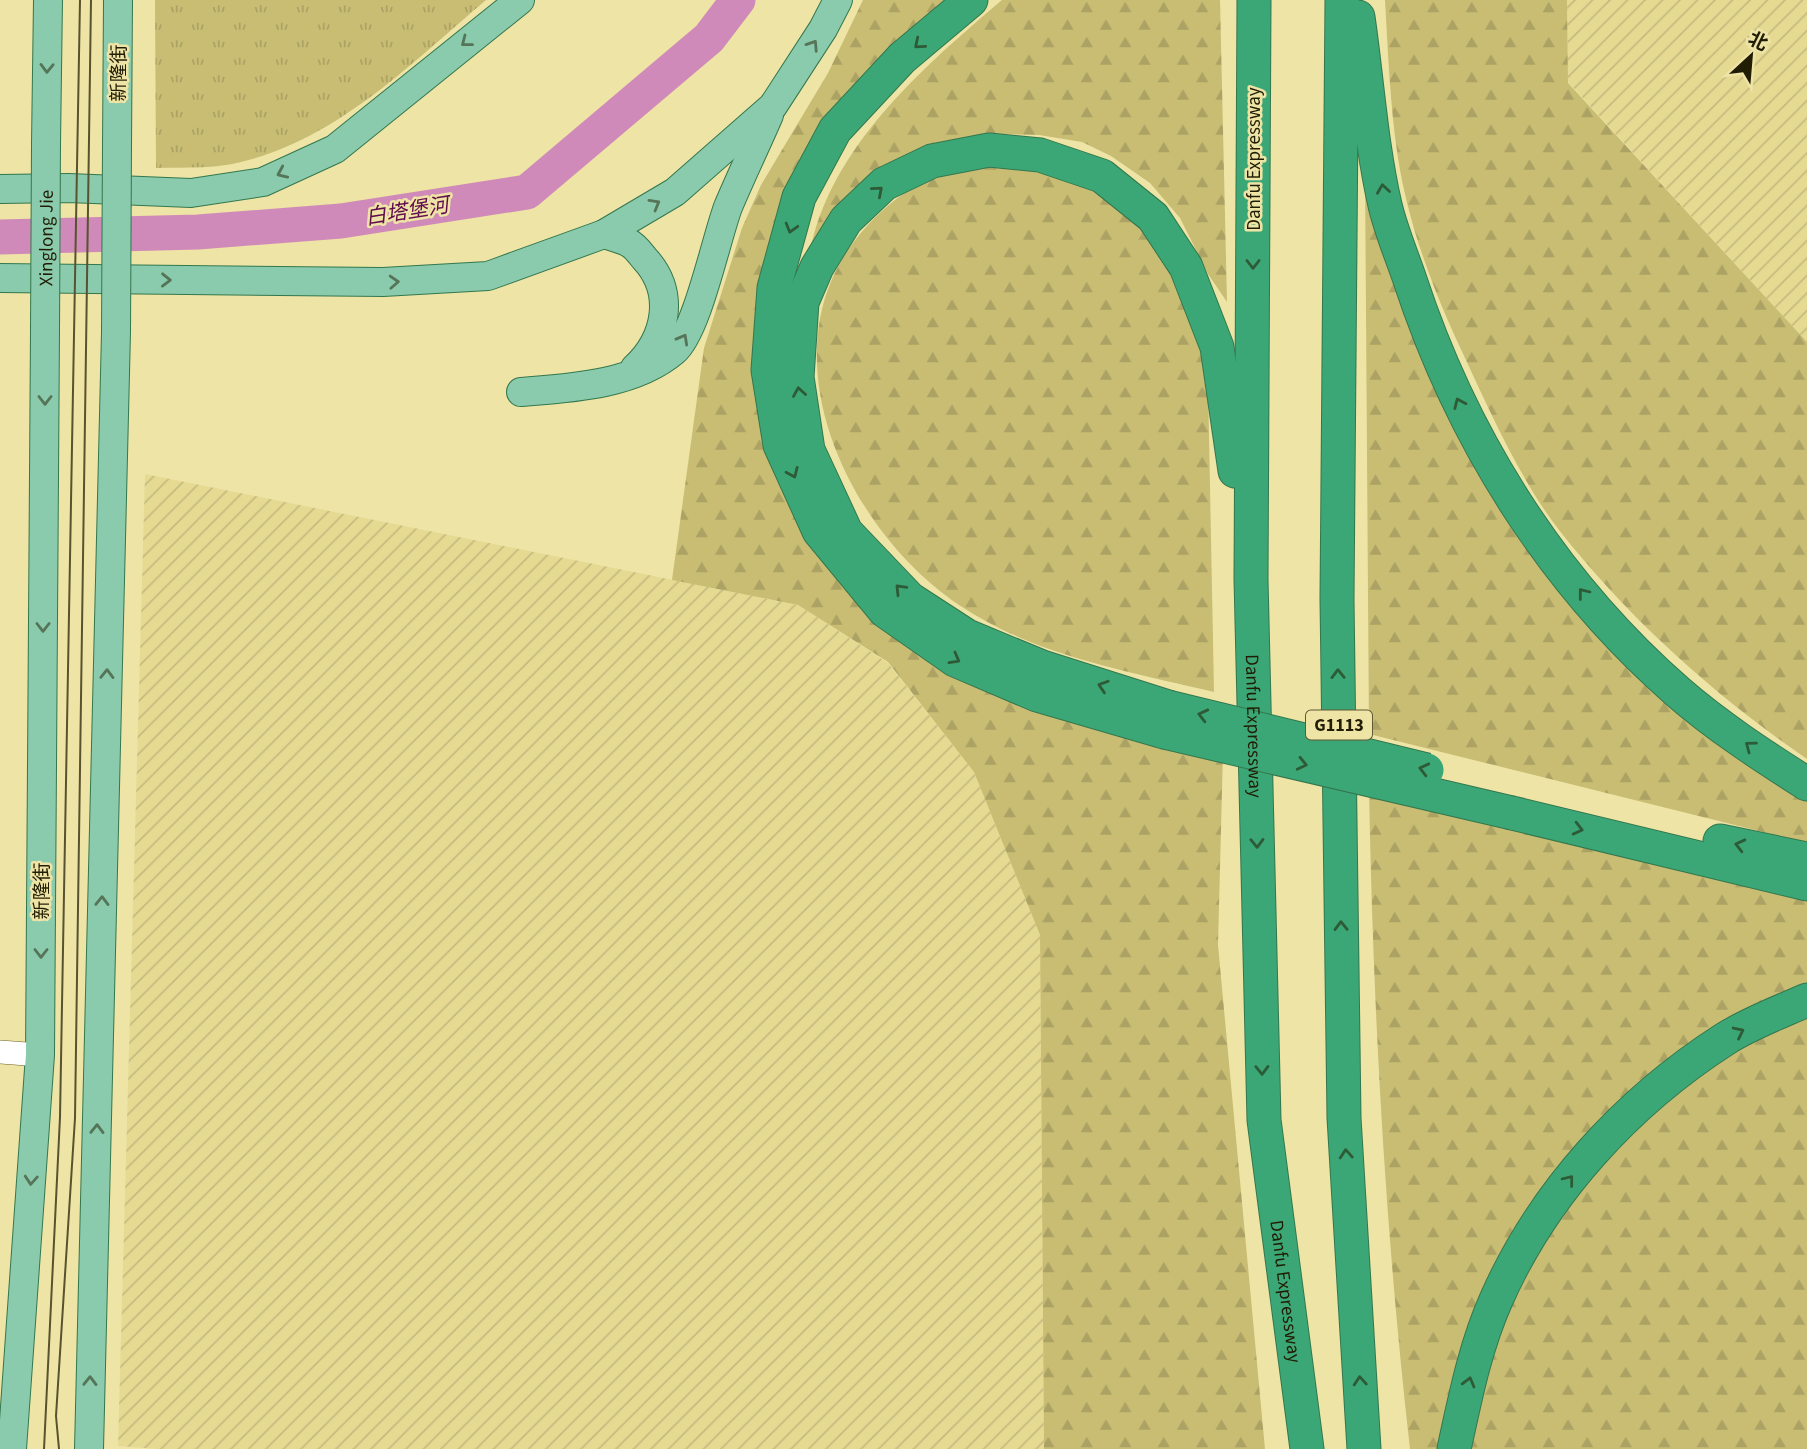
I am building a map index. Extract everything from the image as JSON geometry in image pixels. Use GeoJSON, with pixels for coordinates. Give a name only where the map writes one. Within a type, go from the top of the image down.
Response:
{"type":"FeatureCollection","features":[{"type":"Feature","properties":{"kind":"highway"},"geometry":{"type":"LineString","coordinates":[[971,0],[902,58],[835,130],[799,197],[774,288],[768,370],[780,445],[819,531],[885,611],[955,660],[1025,690],[1166,719],[1513,802],[1807,884]]}},
{"type":"Feature","properties":{"kind":"highway","name":"Danfu Expressway"},"geometry":{"type":"LineString","coordinates":[[1254,0],[1251,579],[1264,1120],[1307,1449]]}},
{"type":"Feature","properties":{"kind":"highway","name":"G1113"},"geometry":{"type":"LineString","coordinates":[[1342,0],[1337,599],[1344,1118],[1364,1449]]}},
{"type":"Feature","properties":{"kind":"highway"},"geometry":{"type":"LineString","coordinates":[[1356,0],[1385,206],[1426,329],[1473,434],[1526,521],[1590,603],[1678,692],[1766,758],[1807,784]]}},
{"type":"Feature","properties":{"kind":"highway"},"geometry":{"type":"LineString","coordinates":[[1166,719],[967,636],[910,599],[846,532],[808,450],[797,377],[802,302],[817,267],[846,220],[884,184],[932,161],[989,150],[1040,155],[1102,176],[1153,217],[1186,267],[1217,347],[1251,579]]}},
{"type":"Feature","properties":{"kind":"highway"},"geometry":{"type":"LineString","coordinates":[[1513,802],[1807,859]]}},
{"type":"Feature","properties":{"kind":"highway"},"geometry":{"type":"LineString","coordinates":[[1454,1449],[1468,1382],[1495,1301],[1535,1229],[1567,1183],[1645,1097],[1727,1038],[1807,1000]]}},
{"type":"Feature","properties":{"kind":"main road","name":"Xinglong Jie"},"geometry":{"type":"LineString","coordinates":[[45,331],[48,0]]}},
{"type":"Feature","properties":{"kind":"main road","name":"新隆街"},"geometry":{"type":"LineString","coordinates":[[89,1449],[116,332],[118,0]]}},
{"type":"Feature","properties":{"kind":"main road"},"geometry":{"type":"LineString","coordinates":[[0,189],[69,188],[191,193],[263,181],[335,149],[520,0]]}},
{"type":"Feature","properties":{"kind":"main road"},"geometry":{"type":"LineString","coordinates":[[521,392],[571,388],[628,375],[657,364],[677,349],[688,329],[728,208],[773,106],[823,29],[838,0]]}},
{"type":"Feature","properties":{"kind":"main road"},"geometry":{"type":"LineString","coordinates":[[0,278],[383,282],[488,275],[604,234],[676,192],[773,106]]}},
{"type":"Feature","properties":{"kind":"main road"},"geometry":{"type":"LineString","coordinates":[[604,234],[630,243],[656,270],[666,304],[661,330],[648,355],[628,375]]}},
{"type":"Feature","properties":{"kind":"main road","name":"新隆街"},"geometry":{"type":"LineString","coordinates":[[12,1449],[40,1055],[45,331]]}},
{"type":"Feature","properties":{"kind":"street"},"geometry":{"type":"LineString","coordinates":[[0,1052],[40,1055]]}},
{"type":"Feature","properties":{"kind":"shaded area"},"geometry":{"type":"Polygon","coordinates":[[[1567,0],[1807,0],[1807,342],[1568,82],[1567,0]]]}},
{"type":"Feature","properties":{"kind":"shaded area"},"geometry":{"type":"Polygon","coordinates":[[[145,474],[798,605],[888,663],[974,772],[1040,935],[1044,1449],[158,1449],[118,1446],[145,474]]]}},
{"type":"Feature","properties":{"kind":"green space"},"geometry":{"type":"Polygon","coordinates":[[[155,0],[486,0],[366,100],[300,141],[264,155],[226,165],[156,168],[155,0]]]}},
{"type":"Feature","properties":{"kind":"green space"},"geometry":{"type":"Polygon","coordinates":[[[863,0],[958,0],[782,218],[837,560],[1223,752],[1218,945],[1265,1449],[1044,1449],[1040,935],[974,772],[888,662],[798,605],[672,580],[704,348],[742,228],[761,185],[828,73],[863,0]]]}},
{"type":"Feature","properties":{"kind":"green space"},"geometry":{"type":"Polygon","coordinates":[[[1002,0],[1220,0],[1227,302],[1208,274],[1180,218],[1150,183],[1111,156],[1082,142],[1039,135],[1000,134],[957,140],[808,264],[817,224],[833,186],[855,150],[880,116],[909,85],[1002,0]]]}},
{"type":"Feature","properties":{"kind":"green space"},"geometry":{"type":"Polygon","coordinates":[[[1385,0],[1567,0],[1568,83],[1807,342],[1807,759],[1706,682],[1644,625],[1559,530],[1519,469],[1454,334],[1416,235],[1395,138],[1385,0]]]}},
{"type":"Feature","properties":{"kind":"green space"},"geometry":{"type":"Polygon","coordinates":[[[996,161],[1074,175],[1157,237],[1199,332],[1208,383],[1214,692],[1082,660],[1019,637],[988,623],[959,605],[918,571],[881,530],[851,482],[829,430],[818,377],[819,324],[835,273],[867,226],[907,191],[930,177],[959,165],[996,161]]]}},
{"type":"Feature","properties":{"kind":"green space"},"geometry":{"type":"Polygon","coordinates":[[[1365,172],[1537,547],[1807,793],[1807,843],[1369,734],[1365,172]]]}},
{"type":"Feature","properties":{"kind":"green space"},"geometry":{"type":"Polygon","coordinates":[[[1369,789],[1807,895],[1807,985],[1733,1021],[1672,1056],[1611,1108],[1557,1180],[1439,1449],[1410,1449],[1401,1367],[1382,1119],[1369,789]]]}},
{"type":"Feature","properties":{"kind":"green space"},"geometry":{"type":"Polygon","coordinates":[[[1807,1014],[1807,1449],[1466,1449],[1482,1371],[1526,1265],[1563,1207],[1636,1122],[1730,1051],[1807,1014]]]}},
{"type":"Feature","properties":{"kind":"waterway","name":"白塔堡河"},"geometry":{"type":"LineString","coordinates":[[0,237],[198,232],[341,221],[527,192],[709,38],[738,0]]}},
{"type":"Feature","properties":{"kind":"tram line"},"geometry":{"type":"LineString","coordinates":[[44,1449],[60,1117],[80,0]]}},
{"type":"Feature","properties":{"kind":"tram line"},"geometry":{"type":"LineString","coordinates":[[59,1449],[56,1416],[75,1118],[91,0]]}}]}
